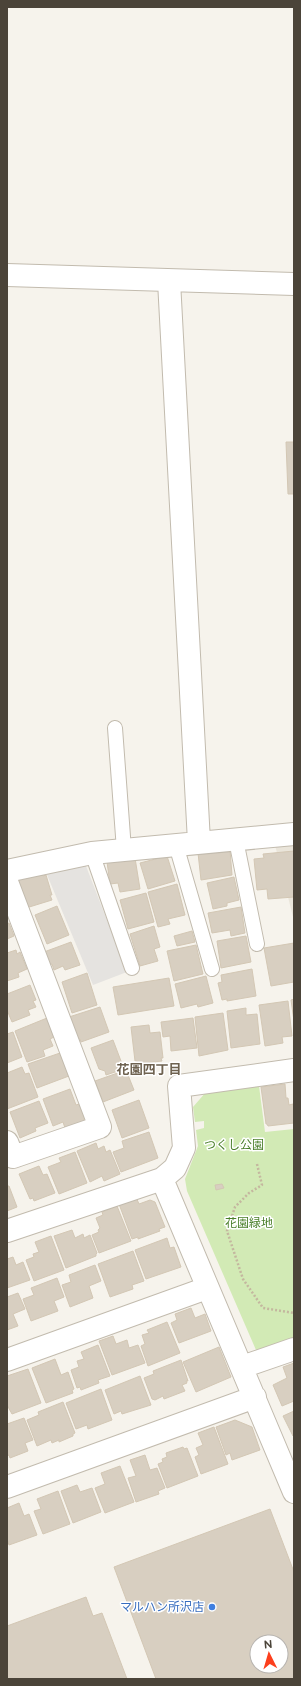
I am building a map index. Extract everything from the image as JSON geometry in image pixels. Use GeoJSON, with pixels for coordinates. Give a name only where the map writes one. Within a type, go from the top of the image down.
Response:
{"type":"FeatureCollection","features":[{"type":"Feature","properties":{"kind":"street"},"geometry":{"type":"LineString","coordinates":[[7,275],[294,284]]}},
{"type":"Feature","properties":{"kind":"street"},"geometry":{"type":"LineString","coordinates":[[169,281],[199,842]]}},
{"type":"Feature","properties":{"kind":"street"},"geometry":{"type":"LineString","coordinates":[[7,872],[92,853],[294,834]]}},
{"type":"Feature","properties":{"kind":"street"},"geometry":{"type":"LineString","coordinates":[[7,882],[100,1127],[13,1157],[7,1142]]}},
{"type":"Feature","properties":{"kind":"street"},"geometry":{"type":"LineString","coordinates":[[7,1231],[162,1178],[175,1168],[184,1148],[179,1086],[294,1070]]}},
{"type":"Feature","properties":{"kind":"street"},"geometry":{"type":"LineString","coordinates":[[162,1178],[294,1492]]}},
{"type":"Feature","properties":{"kind":"street"},"geometry":{"type":"LineString","coordinates":[[7,1360],[207,1288]]}},
{"type":"Feature","properties":{"kind":"street"},"geometry":{"type":"LineString","coordinates":[[242,1367],[294,1349]]}},
{"type":"Feature","properties":{"kind":"street"},"geometry":{"type":"LineString","coordinates":[[7,1487],[255,1397]]}},
{"type":"Feature","properties":{"kind":"lane"},"geometry":{"type":"LineString","coordinates":[[115,728],[124,850]]}},
{"type":"Feature","properties":{"kind":"lane"},"geometry":{"type":"LineString","coordinates":[[236,840],[257,944]]}},
{"type":"Feature","properties":{"kind":"lane"},"geometry":{"type":"LineString","coordinates":[[176,845],[212,969]]}},
{"type":"Feature","properties":{"kind":"lane"},"geometry":{"type":"LineString","coordinates":[[92,853],[132,968]]}},
{"type":"Feature","properties":{"kind":"path"},"geometry":{"type":"LineString","coordinates":[[257,1164],[262,1186],[249,1193],[235,1207],[227,1231],[243,1279],[264,1308],[294,1313]]}},
{"type":"Feature","properties":{"kind":"shaded area"},"geometry":{"type":"Polygon","coordinates":[[[294,844],[294,921],[275,845],[294,844]]]}},
{"type":"Feature","properties":{"kind":"shaded area"},"geometry":{"type":"Polygon","coordinates":[[[78,863],[86,866],[127,972],[93,985],[45,870],[78,863]]]}},
{"type":"Feature","properties":{"kind":"green space","name":"花園緑地"},"geometry":{"type":"Polygon","coordinates":[[[259,1086],[265,1132],[294,1129],[294,1338],[256,1350],[187,1191],[185,1179],[198,1146],[196,1130],[204,1128],[204,1121],[195,1122],[193,1107],[206,1092],[259,1086]]]}},
{"type":"Feature","properties":{"kind":"building"},"geometry":{"type":"Polygon","coordinates":[[[286,442],[294,442],[294,494],[288,494],[286,442]]]}},
{"type":"Feature","properties":{"kind":"building"},"geometry":{"type":"Polygon","coordinates":[[[230,850],[232,875],[201,880],[198,853],[230,850]]]}},
{"type":"Feature","properties":{"kind":"building"},"geometry":{"type":"Polygon","coordinates":[[[294,851],[294,897],[268,899],[267,889],[257,890],[254,859],[264,858],[263,854],[294,851]]]}},
{"type":"Feature","properties":{"kind":"building"},"geometry":{"type":"Polygon","coordinates":[[[167,856],[175,881],[148,889],[140,863],[167,856]]]}},
{"type":"Feature","properties":{"kind":"building"},"geometry":{"type":"Polygon","coordinates":[[[135,858],[140,889],[120,892],[118,883],[110,884],[107,862],[135,858]]]}},
{"type":"Feature","properties":{"kind":"building"},"geometry":{"type":"Polygon","coordinates":[[[41,872],[43,876],[46,875],[52,900],[26,908],[17,879],[41,872]]]}},
{"type":"Feature","properties":{"kind":"building"},"geometry":{"type":"Polygon","coordinates":[[[234,877],[239,900],[227,903],[227,906],[213,909],[207,883],[234,877]]]}},
{"type":"Feature","properties":{"kind":"building"},"geometry":{"type":"Polygon","coordinates":[[[177,884],[185,915],[168,919],[170,924],[158,927],[148,892],[177,884]]]}},
{"type":"Feature","properties":{"kind":"building"},"geometry":{"type":"Polygon","coordinates":[[[146,893],[154,922],[128,929],[120,900],[146,893]]]}},
{"type":"Feature","properties":{"kind":"building"},"geometry":{"type":"Polygon","coordinates":[[[57,906],[69,935],[47,944],[35,915],[57,906]]]}},
{"type":"Feature","properties":{"kind":"building"},"geometry":{"type":"Polygon","coordinates":[[[241,907],[245,933],[231,936],[230,930],[212,933],[208,913],[241,907]]]}},
{"type":"Feature","properties":{"kind":"building"},"geometry":{"type":"Polygon","coordinates":[[[9,923],[14,936],[7,939],[7,924],[9,923]]]}},
{"type":"Feature","properties":{"kind":"building"},"geometry":{"type":"Polygon","coordinates":[[[154,926],[160,947],[154,949],[158,961],[140,966],[130,934],[154,926]]]}},
{"type":"Feature","properties":{"kind":"building"},"geometry":{"type":"Polygon","coordinates":[[[192,931],[195,942],[177,946],[174,936],[192,931]]]}},
{"type":"Feature","properties":{"kind":"building"},"geometry":{"type":"Polygon","coordinates":[[[246,936],[251,962],[221,968],[217,941],[246,936]]]}},
{"type":"Feature","properties":{"kind":"building"},"geometry":{"type":"Polygon","coordinates":[[[71,942],[80,965],[65,970],[63,966],[54,970],[52,964],[49,965],[44,952],[71,942]]]}},
{"type":"Feature","properties":{"kind":"building"},"geometry":{"type":"Polygon","coordinates":[[[294,943],[294,982],[271,986],[264,948],[294,943]]]}},
{"type":"Feature","properties":{"kind":"building"},"geometry":{"type":"Polygon","coordinates":[[[196,945],[203,974],[174,981],[167,951],[196,945]]]}},
{"type":"Feature","properties":{"kind":"building"},"geometry":{"type":"Polygon","coordinates":[[[16,950],[17,954],[20,952],[27,969],[18,973],[19,977],[7,981],[7,953],[16,950]]]}},
{"type":"Feature","properties":{"kind":"building"},"geometry":{"type":"Polygon","coordinates":[[[252,969],[256,996],[227,1001],[227,999],[222,1000],[218,983],[222,982],[221,975],[252,969]]]}},
{"type":"Feature","properties":{"kind":"building"},"geometry":{"type":"Polygon","coordinates":[[[87,973],[97,1005],[72,1013],[62,982],[87,973]]]}},
{"type":"Feature","properties":{"kind":"building"},"geometry":{"type":"Polygon","coordinates":[[[206,976],[213,1003],[198,1007],[197,1004],[181,1008],[175,984],[206,976]]]}},
{"type":"Feature","properties":{"kind":"building"},"geometry":{"type":"Polygon","coordinates":[[[169,978],[174,1006],[118,1015],[113,987],[169,978]]]}},
{"type":"Feature","properties":{"kind":"building"},"geometry":{"type":"Polygon","coordinates":[[[30,985],[36,1000],[33,1001],[36,1007],[28,1010],[30,1015],[12,1022],[7,1010],[7,994],[30,985]]]}},
{"type":"Feature","properties":{"kind":"building"},"geometry":{"type":"Polygon","coordinates":[[[294,999],[294,1021],[291,1000],[294,999]]]}},
{"type":"Feature","properties":{"kind":"building"},"geometry":{"type":"Polygon","coordinates":[[[288,1001],[292,1036],[282,1037],[283,1043],[265,1046],[259,1005],[288,1001]]]}},
{"type":"Feature","properties":{"kind":"building"},"geometry":{"type":"Polygon","coordinates":[[[100,1007],[109,1032],[81,1042],[80,1039],[76,1040],[69,1017],[100,1007]]]}},
{"type":"Feature","properties":{"kind":"building"},"geometry":{"type":"Polygon","coordinates":[[[246,1008],[246,1015],[257,1014],[260,1044],[231,1048],[227,1011],[246,1008]]]}},
{"type":"Feature","properties":{"kind":"building"},"geometry":{"type":"Polygon","coordinates":[[[223,1013],[228,1050],[199,1056],[195,1017],[223,1013]]]}},
{"type":"Feature","properties":{"kind":"building"},"geometry":{"type":"Polygon","coordinates":[[[47,1018],[54,1037],[50,1039],[53,1046],[43,1050],[45,1056],[27,1062],[15,1031],[47,1018]]]}},
{"type":"Feature","properties":{"kind":"building"},"geometry":{"type":"Polygon","coordinates":[[[193,1018],[197,1048],[171,1051],[170,1036],[163,1037],[161,1022],[193,1018]]]}},
{"type":"Feature","properties":{"kind":"building"},"geometry":{"type":"Polygon","coordinates":[[[149,1025],[150,1033],[160,1032],[163,1058],[161,1058],[162,1061],[137,1064],[137,1061],[135,1061],[131,1027],[149,1025]]]}},
{"type":"Feature","properties":{"kind":"building"},"geometry":{"type":"Polygon","coordinates":[[[13,1032],[22,1057],[7,1063],[7,1034],[13,1032]]]}},
{"type":"Feature","properties":{"kind":"building"},"geometry":{"type":"Polygon","coordinates":[[[113,1040],[124,1069],[106,1075],[105,1071],[99,1069],[91,1048],[113,1040]]]}},
{"type":"Feature","properties":{"kind":"building"},"geometry":{"type":"Polygon","coordinates":[[[60,1053],[69,1076],[37,1088],[28,1064],[60,1053]]]}},
{"type":"Feature","properties":{"kind":"building"},"geometry":{"type":"Polygon","coordinates":[[[22,1067],[25,1074],[29,1073],[38,1097],[7,1109],[7,1073],[22,1067]]]}},
{"type":"Feature","properties":{"kind":"building"},"geometry":{"type":"Polygon","coordinates":[[[126,1070],[134,1090],[103,1102],[95,1081],[126,1070]]]}},
{"type":"Feature","properties":{"kind":"building"},"geometry":{"type":"Polygon","coordinates":[[[285,1084],[286,1098],[288,1098],[289,1105],[293,1104],[294,1108],[294,1123],[268,1126],[266,1124],[261,1087],[285,1084]]]}},
{"type":"Feature","properties":{"kind":"building"},"geometry":{"type":"Polygon","coordinates":[[[70,1089],[76,1105],[79,1104],[85,1118],[80,1126],[66,1131],[63,1122],[53,1126],[43,1099],[70,1089]]]}},
{"type":"Feature","properties":{"kind":"building"},"geometry":{"type":"Polygon","coordinates":[[[139,1100],[149,1128],[122,1138],[112,1110],[139,1100]]]}},
{"type":"Feature","properties":{"kind":"building"},"geometry":{"type":"Polygon","coordinates":[[[39,1101],[48,1123],[35,1128],[36,1131],[20,1138],[10,1112],[39,1101]]]}},
{"type":"Feature","properties":{"kind":"building"},"geometry":{"type":"Polygon","coordinates":[[[149,1132],[158,1158],[121,1172],[113,1152],[124,1148],[122,1141],[149,1132]]]}},
{"type":"Feature","properties":{"kind":"building"},"geometry":{"type":"Polygon","coordinates":[[[96,1143],[98,1149],[104,1146],[106,1152],[110,1150],[120,1174],[104,1181],[102,1176],[90,1182],[77,1151],[96,1143]]]}},
{"type":"Feature","properties":{"kind":"building"},"geometry":{"type":"Polygon","coordinates":[[[75,1152],[87,1183],[59,1194],[48,1167],[61,1162],[59,1158],[75,1152]]]}},
{"type":"Feature","properties":{"kind":"building"},"geometry":{"type":"Polygon","coordinates":[[[39,1166],[43,1175],[47,1174],[55,1193],[34,1201],[33,1198],[30,1199],[19,1174],[39,1166]]]}},
{"type":"Feature","properties":{"kind":"building"},"geometry":{"type":"Polygon","coordinates":[[[222,1184],[224,1188],[216,1190],[215,1185],[222,1184]]]}},
{"type":"Feature","properties":{"kind":"building"},"geometry":{"type":"Polygon","coordinates":[[[7,1186],[9,1186],[17,1207],[7,1211],[7,1186]]]}},
{"type":"Feature","properties":{"kind":"building"},"geometry":{"type":"Polygon","coordinates":[[[136,1197],[139,1204],[150,1200],[155,1202],[165,1227],[159,1229],[160,1231],[138,1239],[138,1237],[132,1239],[119,1204],[136,1197]]]}},
{"type":"Feature","properties":{"kind":"building"},"geometry":{"type":"Polygon","coordinates":[[[117,1206],[131,1241],[99,1253],[92,1235],[99,1232],[98,1230],[100,1228],[96,1218],[103,1215],[102,1212],[117,1206]]]}},
{"type":"Feature","properties":{"kind":"building"},"geometry":{"type":"Polygon","coordinates":[[[72,1230],[75,1238],[83,1234],[84,1238],[90,1235],[97,1253],[96,1256],[66,1268],[54,1236],[72,1230]]]}},
{"type":"Feature","properties":{"kind":"building"},"geometry":{"type":"Polygon","coordinates":[[[51,1236],[64,1270],[34,1281],[26,1260],[34,1257],[33,1254],[39,1252],[35,1242],[51,1236]]]}},
{"type":"Feature","properties":{"kind":"building"},"geometry":{"type":"Polygon","coordinates":[[[167,1238],[170,1248],[174,1247],[181,1267],[146,1279],[135,1250],[167,1238]]]}},
{"type":"Feature","properties":{"kind":"building"},"geometry":{"type":"Polygon","coordinates":[[[133,1251],[144,1281],[132,1285],[133,1289],[110,1297],[98,1264],[133,1251]]]}},
{"type":"Feature","properties":{"kind":"building"},"geometry":{"type":"Polygon","coordinates":[[[13,1257],[16,1265],[23,1262],[30,1280],[7,1288],[7,1259],[13,1257]]]}},
{"type":"Feature","properties":{"kind":"building"},"geometry":{"type":"Polygon","coordinates":[[[95,1265],[101,1281],[89,1286],[93,1298],[70,1307],[62,1285],[71,1282],[69,1275],[95,1265]]]}},
{"type":"Feature","properties":{"kind":"building"},"geometry":{"type":"Polygon","coordinates":[[[57,1278],[64,1297],[54,1301],[58,1311],[31,1321],[23,1299],[34,1295],[31,1288],[57,1278]]]}},
{"type":"Feature","properties":{"kind":"building"},"geometry":{"type":"Polygon","coordinates":[[[18,1293],[25,1309],[13,1314],[18,1326],[7,1330],[7,1297],[18,1293]]]}},
{"type":"Feature","properties":{"kind":"building"},"geometry":{"type":"Polygon","coordinates":[[[191,1308],[195,1318],[205,1314],[211,1331],[179,1343],[171,1323],[177,1320],[175,1314],[191,1308]]]}},
{"type":"Feature","properties":{"kind":"building"},"geometry":{"type":"Polygon","coordinates":[[[167,1322],[180,1353],[148,1366],[141,1346],[145,1344],[142,1335],[149,1333],[147,1330],[167,1322]]]}},
{"type":"Feature","properties":{"kind":"building"},"geometry":{"type":"Polygon","coordinates":[[[113,1336],[116,1344],[127,1340],[129,1348],[138,1345],[145,1363],[112,1375],[99,1341],[113,1336]]]}},
{"type":"Feature","properties":{"kind":"building"},"geometry":{"type":"Polygon","coordinates":[[[98,1345],[110,1376],[98,1380],[99,1383],[81,1390],[80,1387],[77,1388],[71,1370],[79,1367],[77,1361],[84,1359],[81,1352],[98,1345]]]}},
{"type":"Feature","properties":{"kind":"building"},"geometry":{"type":"Polygon","coordinates":[[[219,1347],[231,1377],[196,1392],[183,1362],[219,1347]]]}},
{"type":"Feature","properties":{"kind":"building"},"geometry":{"type":"Polygon","coordinates":[[[55,1359],[61,1375],[68,1372],[74,1389],[72,1390],[73,1393],[46,1403],[32,1368],[55,1359]]]}},
{"type":"Feature","properties":{"kind":"building"},"geometry":{"type":"Polygon","coordinates":[[[181,1360],[188,1381],[182,1385],[185,1391],[164,1399],[163,1396],[155,1400],[152,1399],[144,1378],[154,1374],[153,1371],[181,1360]]]}},
{"type":"Feature","properties":{"kind":"building"},"geometry":{"type":"Polygon","coordinates":[[[294,1363],[294,1401],[282,1406],[273,1385],[287,1378],[283,1367],[294,1363]]]}},
{"type":"Feature","properties":{"kind":"building"},"geometry":{"type":"Polygon","coordinates":[[[28,1369],[41,1403],[12,1414],[7,1405],[7,1376],[28,1369]]]}},
{"type":"Feature","properties":{"kind":"building"},"geometry":{"type":"Polygon","coordinates":[[[140,1376],[151,1405],[122,1414],[121,1411],[114,1414],[105,1390],[140,1376]]]}},
{"type":"Feature","properties":{"kind":"building"},"geometry":{"type":"Polygon","coordinates":[[[101,1389],[112,1420],[88,1429],[87,1425],[76,1429],[66,1403],[101,1389]]]}},
{"type":"Feature","properties":{"kind":"building"},"geometry":{"type":"Polygon","coordinates":[[[63,1402],[75,1433],[73,1436],[59,1442],[59,1440],[52,1443],[51,1440],[37,1446],[27,1420],[39,1415],[38,1412],[63,1402]]]}},
{"type":"Feature","properties":{"kind":"building"},"geometry":{"type":"Polygon","coordinates":[[[294,1411],[294,1436],[293,1436],[283,1416],[294,1411]]]}},
{"type":"Feature","properties":{"kind":"building"},"geometry":{"type":"Polygon","coordinates":[[[24,1418],[33,1440],[25,1443],[28,1451],[10,1458],[9,1455],[7,1456],[7,1424],[24,1418]]]}},
{"type":"Feature","properties":{"kind":"building"},"geometry":{"type":"Polygon","coordinates":[[[235,1420],[252,1427],[260,1450],[232,1460],[230,1453],[226,1455],[216,1427],[235,1420]]]}},
{"type":"Feature","properties":{"kind":"building"},"geometry":{"type":"Polygon","coordinates":[[[214,1427],[228,1464],[201,1474],[195,1457],[199,1455],[196,1448],[203,1445],[198,1433],[214,1427]]]}},
{"type":"Feature","properties":{"kind":"building"},"geometry":{"type":"Polygon","coordinates":[[[183,1447],[184,1449],[187,1448],[198,1476],[167,1488],[158,1464],[163,1462],[162,1459],[167,1457],[166,1453],[183,1447]]]}},
{"type":"Feature","properties":{"kind":"building"},"geometry":{"type":"Polygon","coordinates":[[[145,1455],[150,1470],[157,1468],[165,1488],[158,1491],[159,1494],[136,1502],[128,1478],[136,1476],[130,1460],[145,1455]]]}},
{"type":"Feature","properties":{"kind":"building"},"geometry":{"type":"Polygon","coordinates":[[[120,1466],[134,1502],[105,1513],[95,1488],[105,1484],[101,1473],[120,1466]]]}},
{"type":"Feature","properties":{"kind":"building"},"geometry":{"type":"Polygon","coordinates":[[[77,1485],[80,1492],[92,1488],[101,1512],[73,1523],[61,1491],[77,1485]]]}},
{"type":"Feature","properties":{"kind":"building"},"geometry":{"type":"Polygon","coordinates":[[[58,1491],[70,1524],[43,1534],[34,1511],[41,1509],[37,1499],[58,1491]]]}},
{"type":"Feature","properties":{"kind":"building"},"geometry":{"type":"Polygon","coordinates":[[[19,1503],[24,1516],[29,1514],[37,1535],[9,1545],[7,1539],[7,1508],[19,1503]]]}},
{"type":"Feature","properties":{"kind":"building","name":"マルハン所沢店"},"geometry":{"type":"Polygon","coordinates":[[[270,1509],[294,1572],[294,1679],[156,1679],[114,1567],[270,1509]]]}},
{"type":"Feature","properties":{"kind":"building"},"geometry":{"type":"Polygon","coordinates":[[[86,1597],[93,1616],[102,1613],[127,1679],[7,1679],[7,1626],[86,1597]]]}},
{"type":"Feature","properties":{"kind":"place","name":"マルハン所沢店"},"geometry":{"type":"Point","coordinates":[212,1607]}},
{"type":"Feature","properties":{"kind":"district","name":"花園四丁目"},"geometry":{"type":"Point","coordinates":[149,1069]}},
{"type":"Feature","properties":{"kind":"park label","name":"つくし公園"},"geometry":{"type":"Point","coordinates":[234,1145]}}]}
